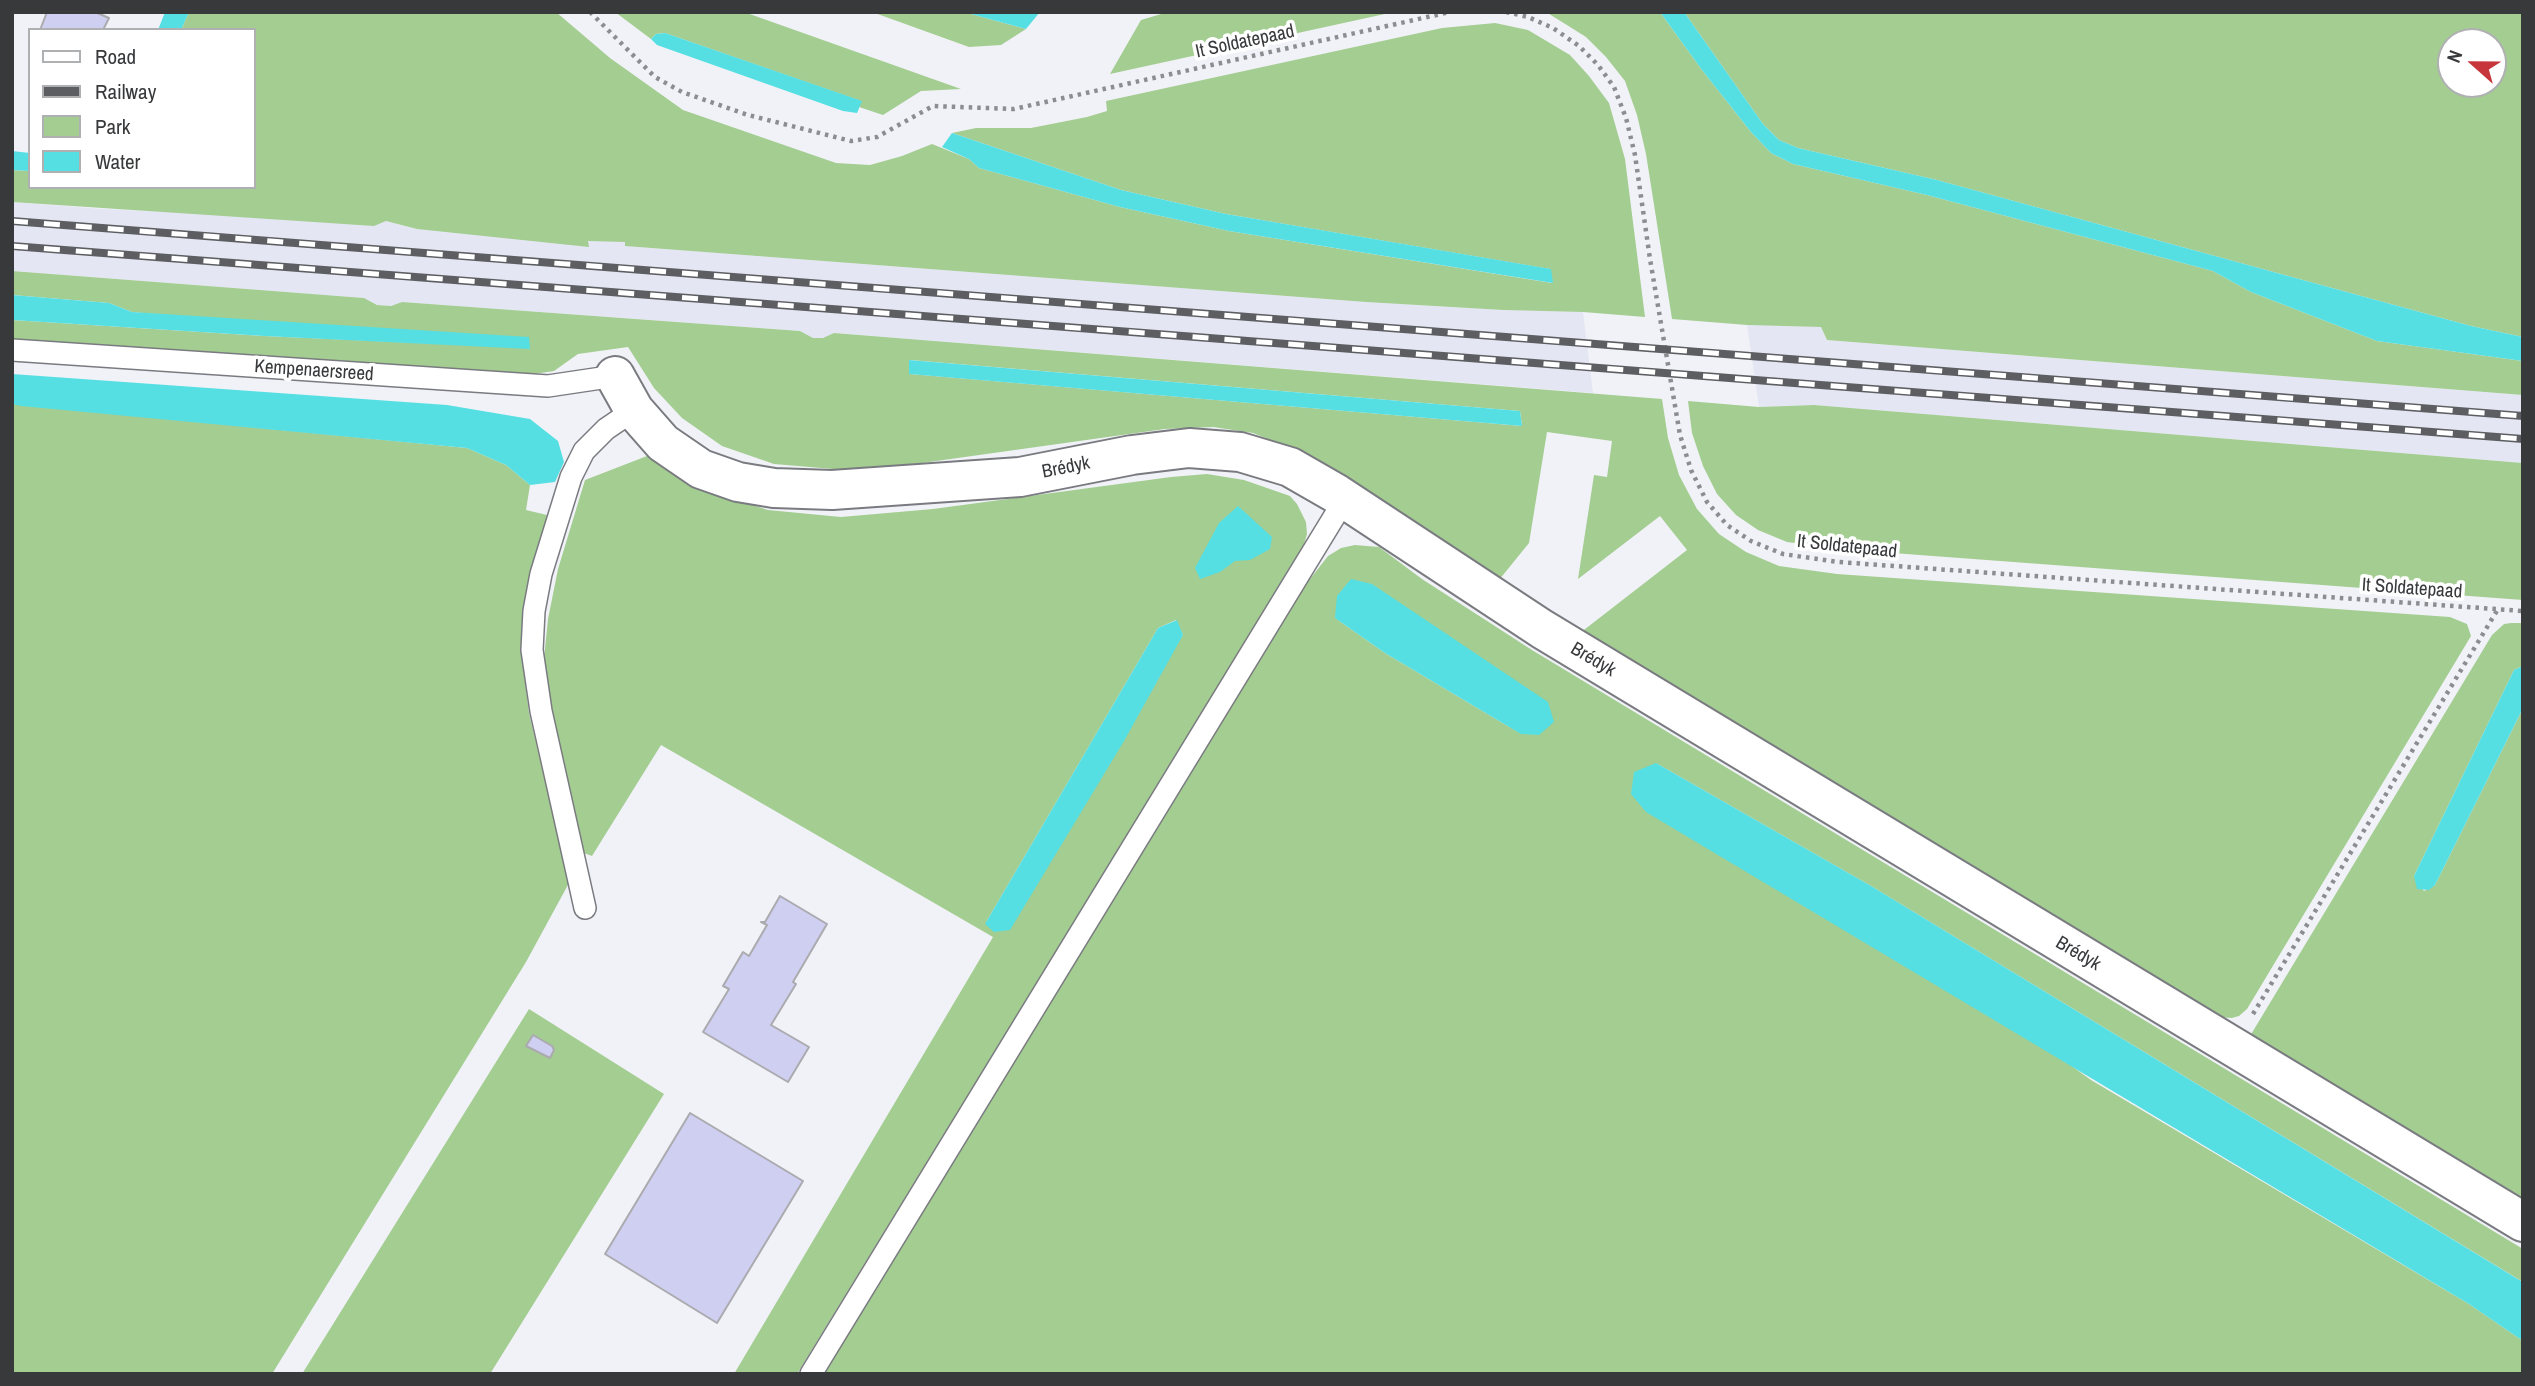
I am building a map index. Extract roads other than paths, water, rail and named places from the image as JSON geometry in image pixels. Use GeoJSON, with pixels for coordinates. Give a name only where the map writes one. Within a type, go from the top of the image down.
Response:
{"type":"FeatureCollection","features":[{"type":"Feature","properties":{"kind":"street","name":"Brédyk"},"geometry":{"type":"LineString","coordinates":[[615,376],[634,410],[663,443],[701,469],[738,482],[774,488],[832,490],[1020,477],[1132,455],[1189,448],[1240,452],[1290,467],[1345,499],[1542,629],[2523,1222]]}},
{"type":"Feature","properties":{"kind":"lane","name":"Kempenaersreed"},"geometry":{"type":"LineString","coordinates":[[12,350],[548,386],[615,376]]}},
{"type":"Feature","properties":{"kind":"lane"},"geometry":{"type":"LineString","coordinates":[[585,908],[541,711],[533,650],[534,611],[541,574],[571,477],[584,452],[606,429],[634,410]]}},
{"type":"Feature","properties":{"kind":"lane"},"geometry":{"type":"LineString","coordinates":[[811,1374],[1345,499]]}},
{"type":"Feature","properties":{"kind":"water"},"geometry":{"type":"Polygon","coordinates":[[[165,12],[189,12],[182,28],[159,28],[165,12]]]}},
{"type":"Feature","properties":{"kind":"water"},"geometry":{"type":"Polygon","coordinates":[[[964,12],[1040,12],[1026,29],[964,12]]]}},
{"type":"Feature","properties":{"kind":"water"},"geometry":{"type":"Polygon","coordinates":[[[1660,12],[1684,12],[1763,124],[1779,140],[1798,148],[1937,180],[2471,326],[2523,337],[2523,361],[2377,341],[2251,292],[2213,271],[1927,195],[1793,164],[1771,153],[1751,132],[1660,12]]]}},
{"type":"Feature","properties":{"kind":"water"},"geometry":{"type":"Polygon","coordinates":[[[665,33],[862,101],[857,113],[843,111],[657,45],[651,39],[656,34],[665,33]]]}},
{"type":"Feature","properties":{"kind":"water"},"geometry":{"type":"Polygon","coordinates":[[[952,133],[1121,190],[1226,214],[1551,269],[1553,283],[1229,231],[1120,207],[979,168],[969,159],[942,147],[952,133]]]}},
{"type":"Feature","properties":{"kind":"water"},"geometry":{"type":"Polygon","coordinates":[[[12,151],[28,153],[28,171],[12,170],[12,151]]]}},
{"type":"Feature","properties":{"kind":"water"},"geometry":{"type":"Polygon","coordinates":[[[12,295],[109,303],[132,312],[529,337],[530,349],[12,320],[12,295]]]}},
{"type":"Feature","properties":{"kind":"water"},"geometry":{"type":"Polygon","coordinates":[[[909,360],[1520,411],[1522,426],[909,374],[909,360]]]}},
{"type":"Feature","properties":{"kind":"water"},"geometry":{"type":"Polygon","coordinates":[[[12,374],[447,405],[530,419],[558,441],[564,462],[555,482],[530,485],[506,465],[467,448],[21,406],[12,404],[12,374]]]}},
{"type":"Feature","properties":{"kind":"water"},"geometry":{"type":"Polygon","coordinates":[[[1238,506],[1272,537],[1270,549],[1250,560],[1235,561],[1220,572],[1200,579],[1195,568],[1219,523],[1238,506]]]}},
{"type":"Feature","properties":{"kind":"water"},"geometry":{"type":"Polygon","coordinates":[[[1351,579],[1372,584],[1548,702],[1554,722],[1539,735],[1521,734],[1385,653],[1335,618],[1337,596],[1351,579]]]}},
{"type":"Feature","properties":{"kind":"water"},"geometry":{"type":"Polygon","coordinates":[[[1177,620],[1183,635],[1124,741],[1010,930],[994,932],[985,924],[1158,628],[1177,620]]]}},
{"type":"Feature","properties":{"kind":"water"},"geometry":{"type":"Polygon","coordinates":[[[2523,666],[2523,708],[2435,885],[2429,890],[2417,889],[2414,876],[2514,670],[2523,666]]]}},
{"type":"Feature","properties":{"kind":"water"},"geometry":{"type":"Polygon","coordinates":[[[1656,763],[1871,886],[2521,1281],[2523,1341],[2469,1304],[1646,812],[1631,794],[1634,772],[1656,763]]]}},
{"type":"Feature","properties":{"kind":"railway"},"geometry":{"type":"LineString","coordinates":[[12,221],[2523,416]]}},
{"type":"Feature","properties":{"kind":"railway"},"geometry":{"type":"LineString","coordinates":[[12,246],[2523,439]]}}]}
